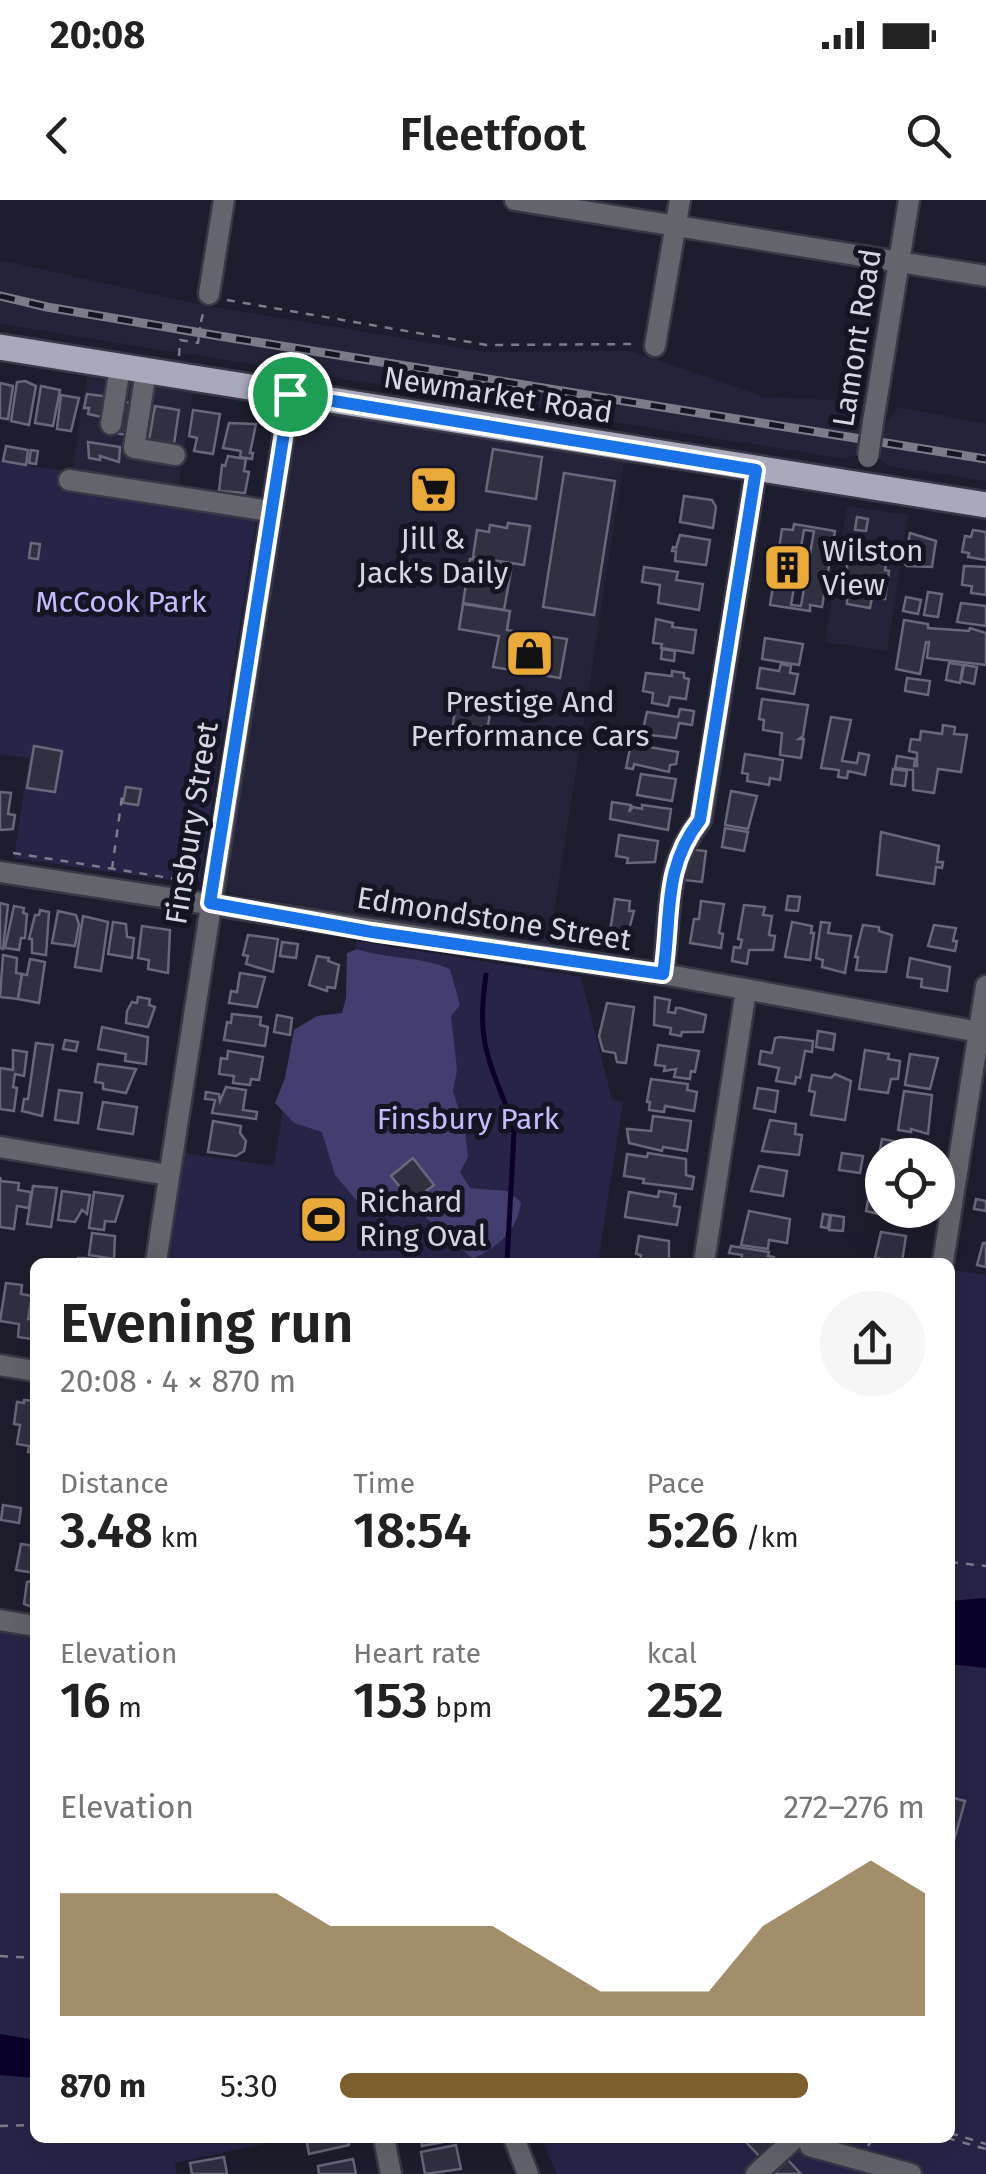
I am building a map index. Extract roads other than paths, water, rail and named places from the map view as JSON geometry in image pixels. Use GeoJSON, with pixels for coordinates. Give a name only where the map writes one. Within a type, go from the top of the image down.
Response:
{"type":"FeatureCollection","features":[{"type":"Feature","properties":{"kind":"main road","name":"Newmarket Road"},"geometry":{"type":"LineString","coordinates":[[0,347],[986,506]]}},
{"type":"Feature","properties":{"kind":"street"},"geometry":{"type":"LineString","coordinates":[[208,296],[224,200]]}},
{"type":"Feature","properties":{"kind":"street"},"geometry":{"type":"LineString","coordinates":[[515,200],[986,276]]}},
{"type":"Feature","properties":{"kind":"street"},"geometry":{"type":"LineString","coordinates":[[656,343],[680,200]]}},
{"type":"Feature","properties":{"kind":"street","name":"Lamont Road"},"geometry":{"type":"LineString","coordinates":[[863,486],[910,200]]}},
{"type":"Feature","properties":{"kind":"street"},"geometry":{"type":"LineString","coordinates":[[111,424],[120,367]]}},
{"type":"Feature","properties":{"kind":"street"},"geometry":{"type":"LineString","coordinates":[[146,371],[134,448],[176,455]]}},
{"type":"Feature","properties":{"kind":"street","name":"Finsbury Street"},"geometry":{"type":"LineString","coordinates":[[157,1258],[290,394]]}},
{"type":"Feature","properties":{"kind":"street"},"geometry":{"type":"LineString","coordinates":[[663,974],[672,874],[683,842],[700,820],[756,470]]}},
{"type":"Feature","properties":{"kind":"street"},"geometry":{"type":"LineString","coordinates":[[69,480],[270,512]]}},
{"type":"Feature","properties":{"kind":"street","name":"Edmondstone Street"},"geometry":{"type":"LineString","coordinates":[[0,872],[663,974],[978,1032]]}},
{"type":"Feature","properties":{"kind":"street"},"geometry":{"type":"LineString","coordinates":[[944,1258],[986,986]]}},
{"type":"Feature","properties":{"kind":"street"},"geometry":{"type":"LineString","coordinates":[[705,1258],[746,990]]}},
{"type":"Feature","properties":{"kind":"street"},"geometry":{"type":"LineString","coordinates":[[0,1147],[168,1175]]}},
{"type":"Feature","properties":{"kind":"street"},"geometry":{"type":"LineString","coordinates":[[0,1365],[30,1370]]}},
{"type":"Feature","properties":{"kind":"street"},"geometry":{"type":"LineString","coordinates":[[0,1620],[30,1625]]}},
{"type":"Feature","properties":{"kind":"street"},"geometry":{"type":"LineString","coordinates":[[385,2143],[391,2174]]}},
{"type":"Feature","properties":{"kind":"street"},"geometry":{"type":"LineString","coordinates":[[516,2143],[528,2174]]}},
{"type":"Feature","properties":{"kind":"street"},"geometry":{"type":"LineString","coordinates":[[756,2174],[799,2143]]}},
{"type":"Feature","properties":{"kind":"street"},"geometry":{"type":"LineString","coordinates":[[813,2143],[911,2174]]}},
{"type":"Feature","properties":{"kind":"waterway"},"geometry":{"type":"LineString","coordinates":[[486,975],[485,1046],[514,1133],[507,1258]]}},
{"type":"Feature","properties":{"kind":"railway"},"geometry":{"type":"LineString","coordinates":[[0,296],[219,336],[986,459]]}},
{"type":"Feature","properties":{"kind":"place","name":"Jill & Jack's Daily"},"geometry":{"type":"Point","coordinates":[433,490]}},
{"type":"Feature","properties":{"kind":"place","name":"Wilston View"},"geometry":{"type":"Point","coordinates":[787,568]}},
{"type":"Feature","properties":{"kind":"place","name":"Prestige And Performance Cars"},"geometry":{"type":"Point","coordinates":[530,653]}},
{"type":"Feature","properties":{"kind":"place","name":"Richard Ring Oval"},"geometry":{"type":"Point","coordinates":[324,1219]}},
{"type":"Feature","properties":{"kind":"park label","name":"McCook Park"},"geometry":{"type":"Point","coordinates":[121,602]}},
{"type":"Feature","properties":{"kind":"park label","name":"Finsbury Park"},"geometry":{"type":"Point","coordinates":[468,1119]}}]}
